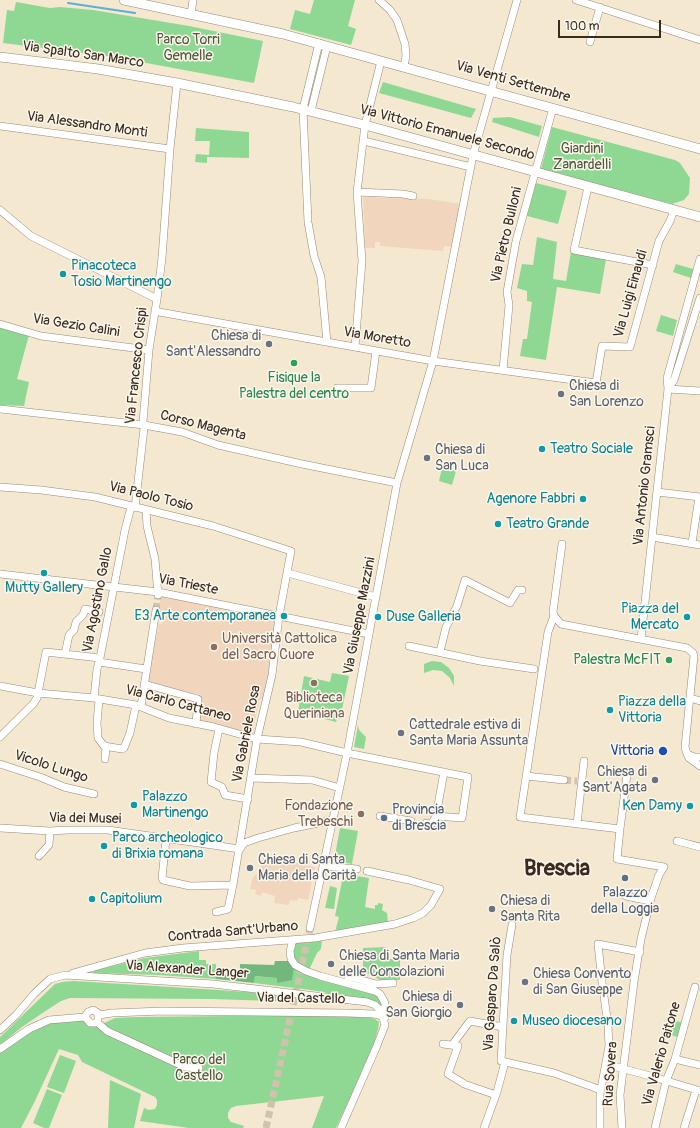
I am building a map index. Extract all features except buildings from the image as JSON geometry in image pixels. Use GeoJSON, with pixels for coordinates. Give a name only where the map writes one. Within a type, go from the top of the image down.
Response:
{"type":"FeatureCollection","features":[{"type":"Feature","properties":{"kind":"main road","name":"Via Venti Settembre"},"geometry":{"type":"LineString","coordinates":[[124,0],[323,44],[700,149]]}},
{"type":"Feature","properties":{"kind":"main road","name":"Via Spalto San Marco"},"geometry":{"type":"LineString","coordinates":[[0,57],[98,69],[177,83],[307,110]]}},
{"type":"Feature","properties":{"kind":"main road","name":"Via Vittorio Emanuele Secondo"},"geometry":{"type":"LineString","coordinates":[[307,110],[700,217]]}},
{"type":"Feature","properties":{"kind":"street"},"geometry":{"type":"LineString","coordinates":[[191,14],[193,0]]}},
{"type":"Feature","properties":{"kind":"street"},"geometry":{"type":"LineString","coordinates":[[379,0],[390,10],[397,20],[405,44],[406,56],[404,66]]}},
{"type":"Feature","properties":{"kind":"street","name":"Via Giuseppe Mazzini"},"geometry":{"type":"LineString","coordinates":[[310,928],[347,753],[397,483],[433,361],[473,155],[517,0]]}},
{"type":"Feature","properties":{"kind":"street"},"geometry":{"type":"LineString","coordinates":[[576,0],[700,40]]}},
{"type":"Feature","properties":{"kind":"street"},"geometry":{"type":"LineString","coordinates":[[590,42],[600,8]]}},
{"type":"Feature","properties":{"kind":"street"},"geometry":{"type":"LineString","coordinates":[[323,44],[307,110],[308,222],[314,256],[321,277],[327,342]]}},
{"type":"Feature","properties":{"kind":"street"},"geometry":{"type":"LineString","coordinates":[[356,347],[362,261],[357,192],[365,125],[381,61]]}},
{"type":"Feature","properties":{"kind":"street","name":"Via Francesco Crispi"},"geometry":{"type":"LineString","coordinates":[[133,507],[144,425],[144,395],[149,350],[162,258],[170,149],[177,83]]}},
{"type":"Feature","properties":{"kind":"street","name":"Via Pietro Bulloni"},"geometry":{"type":"LineString","coordinates":[[503,370],[509,305],[507,292],[516,241],[553,108]]}},
{"type":"Feature","properties":{"kind":"street","name":"Via Alessandro Monti"},"geometry":{"type":"LineString","coordinates":[[0,126],[170,149]]}},
{"type":"Feature","properties":{"kind":"street","name":"Via Vittorio Emanuele Secondo"},"geometry":{"type":"LineString","coordinates":[[364,141],[471,166]]}},
{"type":"Feature","properties":{"kind":"street"},"geometry":{"type":"LineString","coordinates":[[588,187],[574,250],[653,265]]}},
{"type":"Feature","properties":{"kind":"street"},"geometry":{"type":"LineString","coordinates":[[357,192],[403,194],[413,196]]}},
{"type":"Feature","properties":{"kind":"street"},"geometry":{"type":"LineString","coordinates":[[0,210],[32,236],[157,299]]}},
{"type":"Feature","properties":{"kind":"street","name":"Via Luigi Einaudi"},"geometry":{"type":"LineString","coordinates":[[596,383],[602,346],[630,347],[659,240],[670,221],[674,210]]}},
{"type":"Feature","properties":{"kind":"street","name":"Via Antonio Gramsci"},"geometry":{"type":"LineString","coordinates":[[642,639],[668,389],[667,378],[700,258]]}},
{"type":"Feature","properties":{"kind":"street","name":"Via Antonio Gramsci"},"geometry":{"type":"LineString","coordinates":[[668,389],[674,380],[700,298]]}},
{"type":"Feature","properties":{"kind":"street","name":"Via Moretto"},"geometry":{"type":"LineString","coordinates":[[155,310],[159,312],[433,361],[596,383]]}},
{"type":"Feature","properties":{"kind":"street","name":"Via Gezio Calini"},"geometry":{"type":"LineString","coordinates":[[0,324],[41,336],[149,350]]}},
{"type":"Feature","properties":{"kind":"street"},"geometry":{"type":"LineString","coordinates":[[337,388],[371,388],[376,351]]}},
{"type":"Feature","properties":{"kind":"street"},"geometry":{"type":"LineString","coordinates":[[668,389],[700,391]]}},
{"type":"Feature","properties":{"kind":"street","name":"Corso Magenta"},"geometry":{"type":"LineString","coordinates":[[0,409],[144,425],[182,432],[218,445],[397,483]]}},
{"type":"Feature","properties":{"kind":"street","name":"Via Paolo Tosio"},"geometry":{"type":"LineString","coordinates":[[0,487],[88,496],[213,526],[292,551]]}},
{"type":"Feature","properties":{"kind":"street"},"geometry":{"type":"LineString","coordinates":[[657,492],[699,497],[692,543]]}},
{"type":"Feature","properties":{"kind":"street","name":"Via Agostino Gallo"},"geometry":{"type":"LineString","coordinates":[[106,746],[104,746],[98,738],[96,699],[97,670],[125,530],[133,507]]}},
{"type":"Feature","properties":{"kind":"street"},"geometry":{"type":"LineString","coordinates":[[146,510],[147,526],[155,559],[158,594]]}},
{"type":"Feature","properties":{"kind":"street"},"geometry":{"type":"LineString","coordinates":[[652,537],[700,545]]}},
{"type":"Feature","properties":{"kind":"street"},"geometry":{"type":"LineString","coordinates":[[562,544],[554,616],[548,632],[520,817],[620,829],[627,775]]}},
{"type":"Feature","properties":{"kind":"street","name":"Via Gabriele Rosa"},"geometry":{"type":"LineString","coordinates":[[216,912],[228,909],[234,884],[257,739],[272,675],[279,616],[292,551]]}},
{"type":"Feature","properties":{"kind":"street"},"geometry":{"type":"LineString","coordinates":[[288,572],[376,597]]}},
{"type":"Feature","properties":{"kind":"street","name":"Via Trieste"},"geometry":{"type":"LineString","coordinates":[[0,574],[114,586],[369,634]]}},
{"type":"Feature","properties":{"kind":"street"},"geometry":{"type":"LineString","coordinates":[[440,652],[446,627],[456,606],[465,580],[510,603],[518,590],[522,590]]}},
{"type":"Feature","properties":{"kind":"street"},"geometry":{"type":"LineString","coordinates":[[65,654],[69,634],[74,630],[76,622],[83,615],[85,609],[99,612]]}},
{"type":"Feature","properties":{"kind":"street"},"geometry":{"type":"LineString","coordinates":[[105,759],[106,746],[122,749],[124,748],[132,727],[144,684],[156,610]]}},
{"type":"Feature","properties":{"kind":"street"},"geometry":{"type":"LineString","coordinates":[[554,616],[561,624],[690,649],[694,656],[685,747],[687,754],[693,762],[700,766]]}},
{"type":"Feature","properties":{"kind":"street"},"geometry":{"type":"LineString","coordinates":[[409,646],[480,661],[534,669]]}},
{"type":"Feature","properties":{"kind":"street"},"geometry":{"type":"LineString","coordinates":[[0,737],[33,704],[38,695],[46,652],[65,654],[146,669]]}},
{"type":"Feature","properties":{"kind":"street"},"geometry":{"type":"LineString","coordinates":[[144,684],[198,699],[196,724]]}},
{"type":"Feature","properties":{"kind":"street","name":"Via Carlo Cattaneo"},"geometry":{"type":"LineString","coordinates":[[0,686],[38,695],[96,699],[139,705],[169,718],[257,739],[301,742],[347,753],[468,777],[462,818],[436,816]]}},
{"type":"Feature","properties":{"kind":"street"},"geometry":{"type":"LineString","coordinates":[[690,698],[700,701]]}},
{"type":"Feature","properties":{"kind":"street"},"geometry":{"type":"LineString","coordinates":[[220,729],[214,753],[211,782],[222,787],[225,795],[248,799]]}},
{"type":"Feature","properties":{"kind":"street"},"geometry":{"type":"LineString","coordinates":[[687,754],[694,757],[700,757]]}},
{"type":"Feature","properties":{"kind":"street"},"geometry":{"type":"LineString","coordinates":[[577,824],[579,782],[584,761]]}},
{"type":"Feature","properties":{"kind":"street","name":"Vicolo Lungo"},"geometry":{"type":"LineString","coordinates":[[0,764],[40,777],[64,787],[94,794]]}},
{"type":"Feature","properties":{"kind":"street"},"geometry":{"type":"LineString","coordinates":[[428,824],[436,816],[444,772]]}},
{"type":"Feature","properties":{"kind":"street"},"geometry":{"type":"LineString","coordinates":[[526,776],[564,780]]}},
{"type":"Feature","properties":{"kind":"street"},"geometry":{"type":"LineString","coordinates":[[251,778],[312,780],[340,788]]}},
{"type":"Feature","properties":{"kind":"street"},"geometry":{"type":"LineString","coordinates":[[380,816],[411,821]]}},
{"type":"Feature","properties":{"kind":"street"},"geometry":{"type":"LineString","coordinates":[[240,849],[244,843],[294,828],[333,820]]}},
{"type":"Feature","properties":{"kind":"street","name":"Via dei Musei"},"geometry":{"type":"LineString","coordinates":[[0,828],[50,831],[108,830],[240,849]]}},
{"type":"Feature","properties":{"kind":"street","name":"Rua Sovera"},"geometry":{"type":"LineString","coordinates":[[620,829],[617,859],[664,867],[659,875],[650,901],[634,982],[620,1095],[622,1128]]}},
{"type":"Feature","properties":{"kind":"street"},"geometry":{"type":"LineString","coordinates":[[39,856],[49,845],[50,831]]}},
{"type":"Feature","properties":{"kind":"street"},"geometry":{"type":"LineString","coordinates":[[166,839],[163,880],[190,886],[234,884]]}},
{"type":"Feature","properties":{"kind":"street"},"geometry":{"type":"LineString","coordinates":[[677,841],[700,847]]}},
{"type":"Feature","properties":{"kind":"street"},"geometry":{"type":"LineString","coordinates":[[323,866],[357,869]]}},
{"type":"Feature","properties":{"kind":"street","name":"Contrada Sant'Urbano"},"geometry":{"type":"LineString","coordinates":[[65,975],[145,954],[183,948],[317,938],[404,921],[416,916],[428,908],[440,889],[409,880],[367,871]]}},
{"type":"Feature","properties":{"kind":"street"},"geometry":{"type":"LineString","coordinates":[[626,896],[650,901]]}},
{"type":"Feature","properties":{"kind":"street","name":"Via Gasparo Da Salò"},"geometry":{"type":"LineString","coordinates":[[505,1062],[501,1061],[507,948],[512,924]]}},
{"type":"Feature","properties":{"kind":"street"},"geometry":{"type":"LineString","coordinates":[[293,940],[290,951],[291,959],[295,965],[312,974],[375,991],[380,994],[385,1003],[384,1020],[376,1048],[341,1128]]}},
{"type":"Feature","properties":{"kind":"street"},"geometry":{"type":"LineString","coordinates":[[600,1128],[601,1090],[609,1046],[608,1025],[598,944],[640,952]]}},
{"type":"Feature","properties":{"kind":"street","name":"Via Alexander Langer"},"geometry":{"type":"LineString","coordinates":[[0,1030],[50,979],[65,975],[213,984],[367,1002],[381,1011],[384,1020]]}},
{"type":"Feature","properties":{"kind":"street"},"geometry":{"type":"LineString","coordinates":[[346,983],[349,977],[376,984],[393,983]]}},
{"type":"Feature","properties":{"kind":"street","name":"Via Valerio Paitone"},"geometry":{"type":"LineString","coordinates":[[655,1128],[666,1081],[675,1060],[695,987]]}},
{"type":"Feature","properties":{"kind":"street","name":"Via del Castello"},"geometry":{"type":"LineString","coordinates":[[85,1017],[90,1010],[96,1011],[98,1019],[107,1031],[178,1064],[187,1067],[199,1068]]}},
{"type":"Feature","properties":{"kind":"street","name":"Via del Castello"},"geometry":{"type":"LineString","coordinates":[[85,1017],[90,1023],[112,1013],[135,1011],[170,1011],[363,1013],[379,1015],[384,1020]]}},
{"type":"Feature","properties":{"kind":"street","name":"Via del Castello"},"geometry":{"type":"LineString","coordinates":[[0,1049],[29,1029],[49,1020],[85,1017]]}},
{"type":"Feature","properties":{"kind":"street"},"geometry":{"type":"LineString","coordinates":[[452,1045],[470,1021],[503,1027]]}},
{"type":"Feature","properties":{"kind":"street"},"geometry":{"type":"LineString","coordinates":[[443,1044],[458,1046],[448,1074],[464,1084],[496,1095]]}},
{"type":"Feature","properties":{"kind":"street"},"geometry":{"type":"LineString","coordinates":[[675,1060],[700,1065]]}},
{"type":"Feature","properties":{"kind":"street"},"geometry":{"type":"LineString","coordinates":[[484,1128],[496,1095],[505,1062],[554,1073],[601,1090]]}},
{"type":"Feature","properties":{"kind":"street"},"geometry":{"type":"LineString","coordinates":[[606,1064],[698,1091],[684,1128]]}},
{"type":"Feature","properties":{"kind":"shaded area"},"geometry":{"type":"Polygon","coordinates":[[[363,197],[428,199],[461,204],[452,247],[444,246],[443,251],[380,246],[380,242],[375,242],[375,248],[365,248],[363,197]]]}},
{"type":"Feature","properties":{"kind":"shaded area","name":"Università Cattolica del Sacro Cuore"},"geometry":{"type":"Polygon","coordinates":[[[161,596],[278,619],[270,674],[265,694],[259,701],[252,735],[198,722],[199,694],[159,687],[147,682],[159,623],[162,624],[163,619],[157,617],[161,596]]]}},
{"type":"Feature","properties":{"kind":"shaded area"},"geometry":{"type":"Polygon","coordinates":[[[263,856],[315,867],[308,900],[298,898],[297,901],[290,900],[289,905],[274,903],[275,896],[262,892],[261,896],[255,894],[256,890],[250,889],[253,877],[260,872],[263,856]]]}},
{"type":"Feature","properties":{"kind":"green space"},"geometry":{"type":"Polygon","coordinates":[[[314,0],[355,0],[348,26],[356,29],[351,45],[290,29],[295,10],[310,14],[314,0]]]}},
{"type":"Feature","properties":{"kind":"green space","name":"Parco Torri Gemelle"},"geometry":{"type":"Polygon","coordinates":[[[16,2],[50,8],[60,7],[93,10],[189,26],[263,41],[254,83],[114,57],[3,43],[7,10],[14,11],[16,2]]]}},
{"type":"Feature","properties":{"kind":"green space"},"geometry":{"type":"Polygon","coordinates":[[[383,82],[476,109],[471,118],[379,93],[383,82]]]}},
{"type":"Feature","properties":{"kind":"green space"},"geometry":{"type":"Polygon","coordinates":[[[510,117],[542,126],[539,137],[492,122],[493,118],[510,117]]]}},
{"type":"Feature","properties":{"kind":"green space","name":"Giardini Zanardelli"},"geometry":{"type":"Polygon","coordinates":[[[552,127],[675,160],[680,163],[690,178],[689,194],[684,200],[672,204],[541,169],[552,127]]]}},
{"type":"Feature","properties":{"kind":"green space"},"geometry":{"type":"Polygon","coordinates":[[[196,128],[249,132],[249,158],[207,157],[207,163],[195,162],[196,154],[209,155],[210,141],[195,141],[196,128]]]}},
{"type":"Feature","properties":{"kind":"green space"},"geometry":{"type":"Polygon","coordinates":[[[536,183],[567,191],[558,224],[527,216],[536,183]]]}},
{"type":"Feature","properties":{"kind":"green space"},"geometry":{"type":"Polygon","coordinates":[[[537,237],[557,242],[553,279],[566,281],[571,252],[606,259],[600,294],[557,287],[546,360],[520,356],[523,339],[527,339],[532,302],[527,301],[527,291],[517,288],[522,264],[533,265],[537,237]]]}},
{"type":"Feature","properties":{"kind":"green space"},"geometry":{"type":"Polygon","coordinates":[[[676,264],[693,269],[691,278],[673,272],[676,264]]]}},
{"type":"Feature","properties":{"kind":"green space"},"geometry":{"type":"Polygon","coordinates":[[[661,315],[677,320],[673,336],[656,331],[661,315]]]}},
{"type":"Feature","properties":{"kind":"green space"},"geometry":{"type":"Polygon","coordinates":[[[0,327],[29,335],[17,379],[29,382],[24,406],[0,405],[0,327]]]}},
{"type":"Feature","properties":{"kind":"green space"},"geometry":{"type":"Polygon","coordinates":[[[442,468],[456,471],[452,485],[439,481],[442,468]]]}},
{"type":"Feature","properties":{"kind":"green space"},"geometry":{"type":"Polygon","coordinates":[[[432,661],[441,662],[449,668],[454,676],[454,686],[450,678],[442,671],[433,670],[424,673],[424,664],[432,661]]]}},
{"type":"Feature","properties":{"kind":"green space"},"geometry":{"type":"Polygon","coordinates":[[[332,673],[349,676],[340,719],[337,719],[336,722],[298,712],[304,676],[330,682],[332,673]]]}},
{"type":"Feature","properties":{"kind":"green space"},"geometry":{"type":"Polygon","coordinates":[[[358,725],[359,730],[366,737],[364,749],[354,747],[358,725]]]}},
{"type":"Feature","properties":{"kind":"green space"},"geometry":{"type":"Polygon","coordinates":[[[340,828],[358,831],[352,864],[334,861],[340,828]]]}},
{"type":"Feature","properties":{"kind":"green space"},"geometry":{"type":"Polygon","coordinates":[[[344,871],[357,872],[357,876],[369,878],[365,907],[375,909],[375,905],[378,905],[378,903],[383,904],[382,910],[387,913],[388,923],[335,932],[339,917],[335,916],[344,871]]]}},
{"type":"Feature","properties":{"kind":"green space"},"geometry":{"type":"Polygon","coordinates":[[[330,886],[337,888],[334,909],[325,908],[330,886]]]}},
{"type":"Feature","properties":{"kind":"green space"},"geometry":{"type":"Polygon","coordinates":[[[322,941],[321,949],[317,953],[309,970],[296,964],[293,959],[295,943],[322,941]]]}},
{"type":"Feature","properties":{"kind":"green space"},"geometry":{"type":"Polygon","coordinates":[[[386,947],[387,959],[400,959],[400,980],[380,980],[363,971],[363,948],[386,947]]]}},
{"type":"Feature","properties":{"kind":"green space"},"geometry":{"type":"Polygon","coordinates":[[[199,951],[199,960],[206,960],[206,964],[216,964],[216,979],[159,975],[93,973],[97,970],[145,958],[199,951]]]}},
{"type":"Feature","properties":{"kind":"green space"},"geometry":{"type":"Polygon","coordinates":[[[275,961],[289,961],[294,967],[292,980],[277,983],[277,978],[255,976],[254,983],[216,979],[216,974],[240,975],[240,964],[274,965],[275,961]]]}},
{"type":"Feature","properties":{"kind":"green space"},"geometry":{"type":"Polygon","coordinates":[[[294,967],[374,993],[379,996],[383,1003],[384,1015],[367,1000],[311,990],[254,983],[255,976],[278,978],[277,983],[294,967]]]}},
{"type":"Feature","properties":{"kind":"green space"},"geometry":{"type":"Polygon","coordinates":[[[74,981],[289,995],[364,1005],[212,999],[70,998],[61,1001],[44,1012],[22,1027],[0,1045],[0,1037],[55,984],[74,981]]]}},
{"type":"Feature","properties":{"kind":"green space","name":"Parco del Castello"},"geometry":{"type":"Polygon","coordinates":[[[363,1016],[375,1019],[379,1022],[372,1051],[336,1128],[312,1128],[324,1096],[236,1106],[231,1108],[228,1113],[228,1118],[231,1122],[244,1126],[243,1128],[189,1128],[140,1121],[144,1108],[149,1110],[155,1109],[157,1100],[155,1097],[82,1062],[78,1055],[59,1049],[21,1128],[0,1128],[0,1052],[19,1038],[54,1022],[80,1020],[98,1026],[115,1018],[363,1016]]]}},
{"type":"Feature","properties":{"kind":"green space"},"geometry":{"type":"Polygon","coordinates":[[[667,1019],[685,1023],[681,1038],[663,1033],[667,1019]]]}},
{"type":"Feature","properties":{"kind":"green space"},"geometry":{"type":"Polygon","coordinates":[[[60,1055],[76,1061],[64,1093],[47,1087],[60,1055]]]}},
{"type":"Feature","properties":{"kind":"green space"},"geometry":{"type":"Polygon","coordinates":[[[110,1080],[141,1094],[134,1128],[108,1128],[110,1080]]]}},
{"type":"Feature","properties":{"kind":"green space"},"geometry":{"type":"Polygon","coordinates":[[[47,1089],[62,1095],[49,1128],[44,1128],[33,1123],[47,1089]]]}},
{"type":"Feature","properties":{"kind":"waterway"},"geometry":{"type":"LineString","coordinates":[[68,3],[135,13]]}},
{"type":"Feature","properties":{"kind":"tunnel"},"geometry":{"type":"LineString","coordinates":[[156,610],[158,595]]}},
{"type":"Feature","properties":{"kind":"tunnel"},"geometry":{"type":"LineString","coordinates":[[564,780],[577,781]]}},
{"type":"Feature","properties":{"kind":"tunnel"},"geometry":{"type":"LineString","coordinates":[[266,1128],[310,928]]}},
{"type":"Feature","properties":{"kind":"place","name":"Pinacoteca Tosio Martinengo"},"geometry":{"type":"Point","coordinates":[63,274]}},
{"type":"Feature","properties":{"kind":"place","name":"Chiesa di Sant'Alessandro"},"geometry":{"type":"Point","coordinates":[269,344]}},
{"type":"Feature","properties":{"kind":"place","name":"Fisique la Palestra del centro"},"geometry":{"type":"Point","coordinates":[294,363]}},
{"type":"Feature","properties":{"kind":"place","name":"Chiesa di San Lorenzo"},"geometry":{"type":"Point","coordinates":[561,394]}},
{"type":"Feature","properties":{"kind":"place","name":"Teatro Sociale"},"geometry":{"type":"Point","coordinates":[542,449]}},
{"type":"Feature","properties":{"kind":"place","name":"Chiesa di San Luca"},"geometry":{"type":"Point","coordinates":[427,458]}},
{"type":"Feature","properties":{"kind":"place","name":"Agenore Fabbri"},"geometry":{"type":"Point","coordinates":[583,499]}},
{"type":"Feature","properties":{"kind":"place","name":"Teatro Grande"},"geometry":{"type":"Point","coordinates":[498,524]}},
{"type":"Feature","properties":{"kind":"place","name":"Mutty Gallery"},"geometry":{"type":"Point","coordinates":[44,573]}},
{"type":"Feature","properties":{"kind":"place","name":"E3 Arte contemporanea"},"geometry":{"type":"Point","coordinates":[284,616]}},
{"type":"Feature","properties":{"kind":"place","name":"Duse Galleria"},"geometry":{"type":"Point","coordinates":[378,617]}},
{"type":"Feature","properties":{"kind":"place","name":"Piazza del Mercato"},"geometry":{"type":"Point","coordinates":[687,617]}},
{"type":"Feature","properties":{"kind":"place","name":"Università Cattolica del Sacro Cuore"},"geometry":{"type":"Point","coordinates":[214,647]}},
{"type":"Feature","properties":{"kind":"place","name":"Palestra McFIT"},"geometry":{"type":"Point","coordinates":[669,660]}},
{"type":"Feature","properties":{"kind":"place","name":"Biblioteca Queriniana"},"geometry":{"type":"Point","coordinates":[314,683]}},
{"type":"Feature","properties":{"kind":"place","name":"Piazza della Vittoria"},"geometry":{"type":"Point","coordinates":[610,710]}},
{"type":"Feature","properties":{"kind":"place","name":"Cattedrale estiva di Santa Maria Assunta"},"geometry":{"type":"Point","coordinates":[401,733]}},
{"type":"Feature","properties":{"kind":"place","name":"Vittoria"},"geometry":{"type":"Point","coordinates":[663,751]}},
{"type":"Feature","properties":{"kind":"place","name":"Chiesa di Sant'Agata"},"geometry":{"type":"Point","coordinates":[655,780]}},
{"type":"Feature","properties":{"kind":"place","name":"Palazzo Martinengo"},"geometry":{"type":"Point","coordinates":[134,805]}},
{"type":"Feature","properties":{"kind":"place","name":"Ken Damy"},"geometry":{"type":"Point","coordinates":[690,806]}},
{"type":"Feature","properties":{"kind":"place","name":"Fondazione Trebeschi"},"geometry":{"type":"Point","coordinates":[361,814]}},
{"type":"Feature","properties":{"kind":"place","name":"Provincia di Brescia"},"geometry":{"type":"Point","coordinates":[384,818]}},
{"type":"Feature","properties":{"kind":"place","name":"Parco archeologico di Brixia romana"},"geometry":{"type":"Point","coordinates":[104,846]}},
{"type":"Feature","properties":{"kind":"place","name":"Chiesa di Santa Maria della Carità"},"geometry":{"type":"Point","coordinates":[250,868]}},
{"type":"Feature","properties":{"kind":"place","name":"Palazzo della Loggia"},"geometry":{"type":"Point","coordinates":[625,878]}},
{"type":"Feature","properties":{"kind":"place","name":"Capitolium"},"geometry":{"type":"Point","coordinates":[92,899]}},
{"type":"Feature","properties":{"kind":"place","name":"Chiesa di Santa Rita"},"geometry":{"type":"Point","coordinates":[492,909]}},
{"type":"Feature","properties":{"kind":"place","name":"Chiesa di Santa Maria delle Consolazioni"},"geometry":{"type":"Point","coordinates":[331,964]}},
{"type":"Feature","properties":{"kind":"place","name":"Chiesa Convento di San Giuseppe"},"geometry":{"type":"Point","coordinates":[525,982]}},
{"type":"Feature","properties":{"kind":"place","name":"Chiesa di San Giorgio"},"geometry":{"type":"Point","coordinates":[460,1005]}},
{"type":"Feature","properties":{"kind":"place","name":"Museo diocesano"},"geometry":{"type":"Point","coordinates":[514,1021]}},
{"type":"Feature","properties":{"kind":"district","name":"Brescia"},"geometry":{"type":"Point","coordinates":[557,869]}}]}
